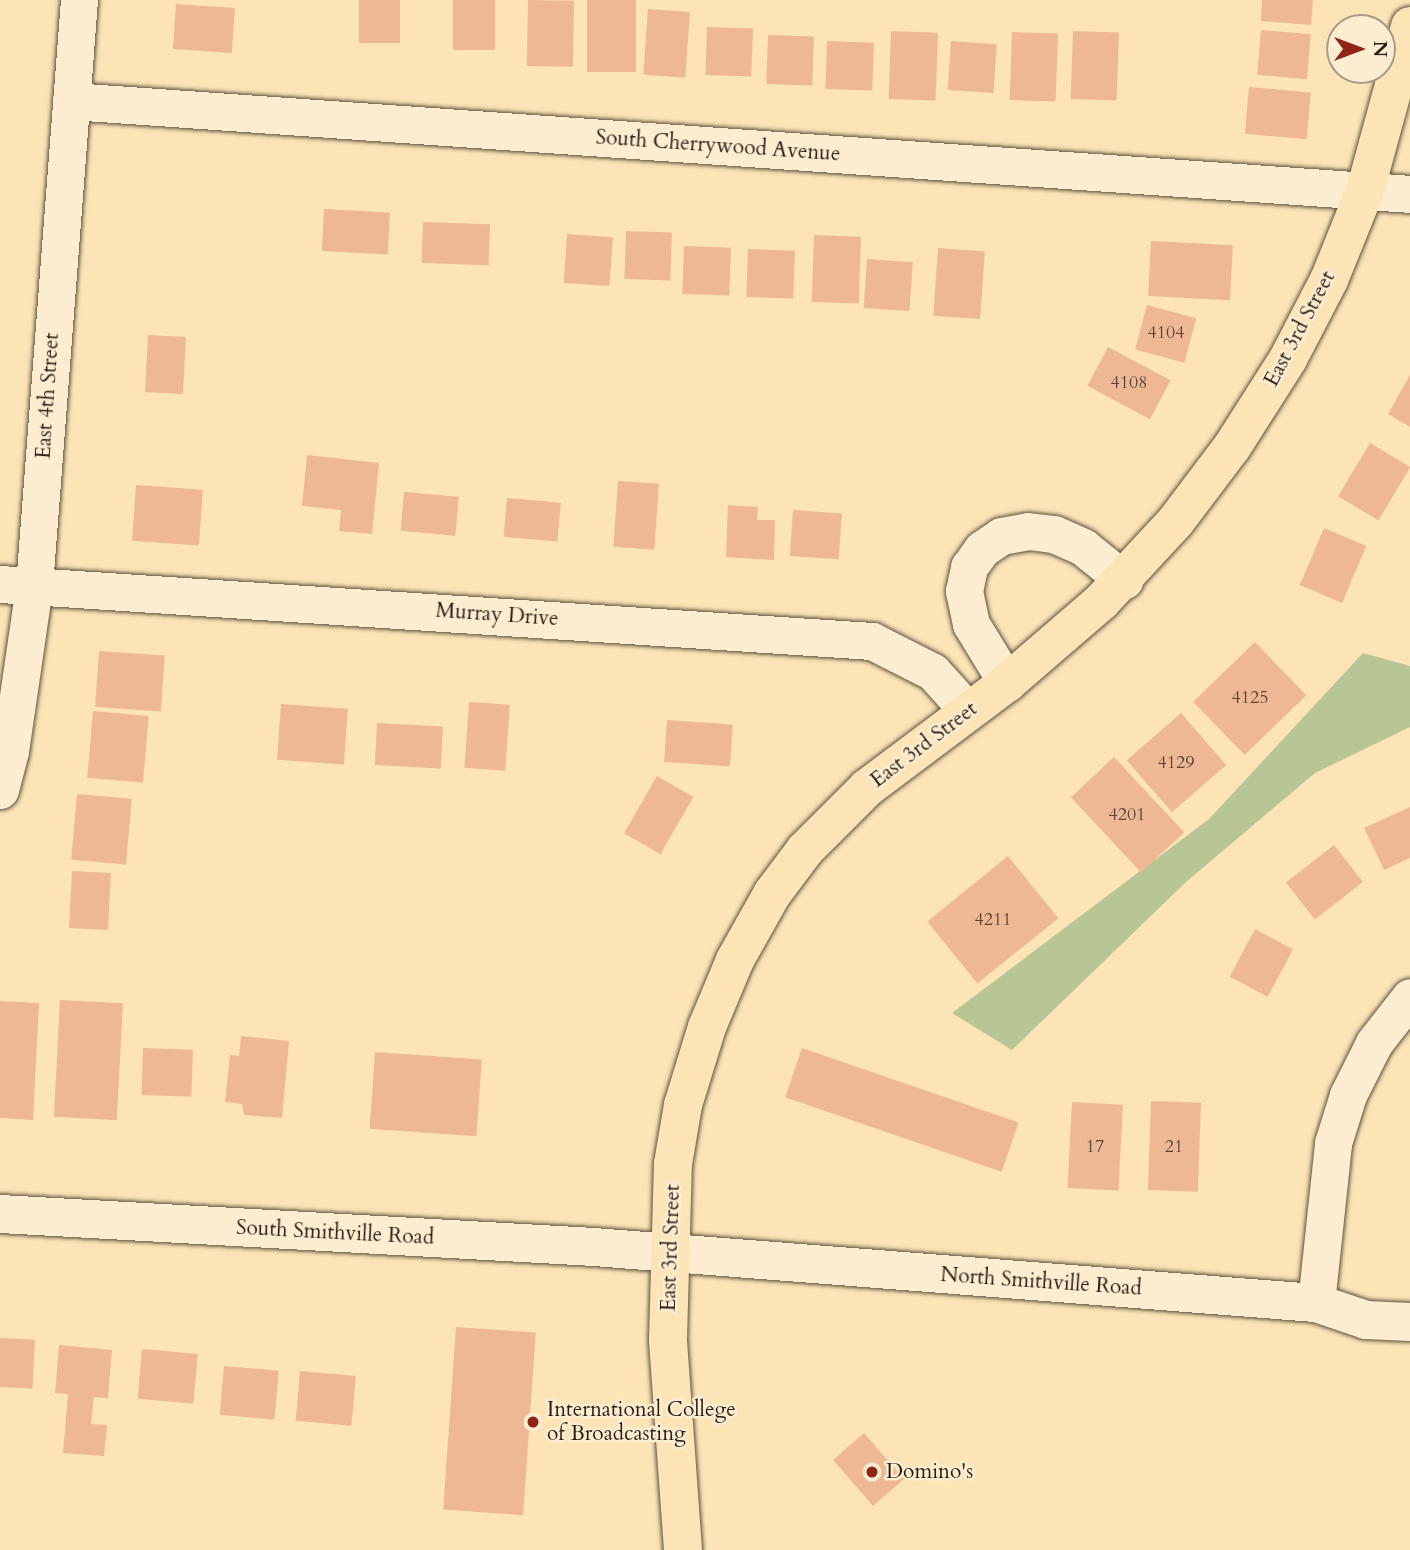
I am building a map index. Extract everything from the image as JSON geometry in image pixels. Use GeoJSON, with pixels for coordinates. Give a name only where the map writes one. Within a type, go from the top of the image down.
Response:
{"type":"FeatureCollection","features":[{"type":"Feature","properties":{"kind":"main road","name":"East 3rd Street"},"geometry":{"type":"LineString","coordinates":[[683,1550],[668,1340],[673,1164],[683,1105],[707,1027],[735,960],[772,894],[805,850],[867,788],[1007,682],[1124,580],[1232,447],[1288,359],[1329,280],[1365,191],[1396,91],[1410,26]]}},
{"type":"Feature","properties":{"kind":"main road","name":"South Smithville Road"},"geometry":{"type":"LineString","coordinates":[[0,1214],[669,1254]]}},
{"type":"Feature","properties":{"kind":"main road","name":"North Smithville Road"},"geometry":{"type":"LineString","coordinates":[[669,1254],[1316,1303],[1366,1320],[1410,1322]]}},
{"type":"Feature","properties":{"kind":"street","name":"East 4th Street"},"geometry":{"type":"LineString","coordinates":[[0,790],[12,737],[17,585],[71,101],[79,0]]}},
{"type":"Feature","properties":{"kind":"street","name":"South Cherrywood Avenue"},"geometry":{"type":"LineString","coordinates":[[71,101],[1410,194]]}},
{"type":"Feature","properties":{"kind":"street"},"geometry":{"type":"LineString","coordinates":[[1007,682],[971,624],[964,591],[970,567],[982,549],[1001,536],[1028,531],[1054,534],[1083,547],[1124,580]]}},
{"type":"Feature","properties":{"kind":"street","name":"Murray Drive"},"geometry":{"type":"LineString","coordinates":[[17,585],[872,641],[933,672],[968,711]]}},
{"type":"Feature","properties":{"kind":"street"},"geometry":{"type":"LineString","coordinates":[[1316,1303],[1334,1143],[1348,1095],[1374,1043],[1410,997]]}},
{"type":"Feature","properties":{"kind":"green space"},"geometry":{"type":"Polygon","coordinates":[[[1363,653],[1410,666],[1410,727],[1315,773],[1186,882],[1012,1050],[952,1013],[1209,819],[1363,653]]]}},
{"type":"Feature","properties":{"kind":"building"},"geometry":{"type":"Polygon","coordinates":[[[359,0],[400,0],[400,43],[359,43],[359,0]]]}},
{"type":"Feature","properties":{"kind":"building"},"geometry":{"type":"Polygon","coordinates":[[[453,0],[495,0],[495,50],[453,50],[453,0]]]}},
{"type":"Feature","properties":{"kind":"building"},"geometry":{"type":"Polygon","coordinates":[[[528,0],[574,1],[573,67],[527,66],[528,0]]]}},
{"type":"Feature","properties":{"kind":"building"},"geometry":{"type":"Polygon","coordinates":[[[587,0],[636,0],[636,72],[587,72],[587,0]]]}},
{"type":"Feature","properties":{"kind":"building"},"geometry":{"type":"Polygon","coordinates":[[[1262,0],[1313,0],[1311,25],[1261,21],[1262,0]]]}},
{"type":"Feature","properties":{"kind":"building"},"geometry":{"type":"Polygon","coordinates":[[[176,4],[235,8],[232,53],[173,49],[176,4]]]}},
{"type":"Feature","properties":{"kind":"building"},"geometry":{"type":"Polygon","coordinates":[[[648,9],[690,12],[685,78],[643,75],[648,9]]]}},
{"type":"Feature","properties":{"kind":"building"},"geometry":{"type":"Polygon","coordinates":[[[707,27],[753,29],[751,77],[705,75],[707,27]]]}},
{"type":"Feature","properties":{"kind":"building"},"geometry":{"type":"Polygon","coordinates":[[[1261,30],[1311,34],[1307,79],[1257,75],[1261,30]]]}},
{"type":"Feature","properties":{"kind":"building"},"geometry":{"type":"Polygon","coordinates":[[[891,31],[938,33],[936,101],[889,99],[891,31]]]}},
{"type":"Feature","properties":{"kind":"building"},"geometry":{"type":"Polygon","coordinates":[[[1073,31],[1119,33],[1117,101],[1071,99],[1073,31]]]}},
{"type":"Feature","properties":{"kind":"building"},"geometry":{"type":"Polygon","coordinates":[[[1012,32],[1058,34],[1056,102],[1010,100],[1012,32]]]}},
{"type":"Feature","properties":{"kind":"building"},"geometry":{"type":"Polygon","coordinates":[[[768,35],[814,37],[812,86],[766,84],[768,35]]]}},
{"type":"Feature","properties":{"kind":"building"},"geometry":{"type":"Polygon","coordinates":[[[827,41],[874,43],[872,91],[825,89],[827,41]]]}},
{"type":"Feature","properties":{"kind":"building"},"geometry":{"type":"Polygon","coordinates":[[[951,41],[997,44],[993,93],[948,90],[951,41]]]}},
{"type":"Feature","properties":{"kind":"building"},"geometry":{"type":"Polygon","coordinates":[[[1249,87],[1311,92],[1307,139],[1245,134],[1249,87]]]}},
{"type":"Feature","properties":{"kind":"building"},"geometry":{"type":"Polygon","coordinates":[[[324,209],[390,212],[388,254],[322,251],[324,209]]]}},
{"type":"Feature","properties":{"kind":"building"},"geometry":{"type":"Polygon","coordinates":[[[423,222],[490,224],[489,265],[422,263],[423,222]]]}},
{"type":"Feature","properties":{"kind":"building"},"geometry":{"type":"Polygon","coordinates":[[[626,231],[672,233],[670,281],[624,279],[626,231]]]}},
{"type":"Feature","properties":{"kind":"building"},"geometry":{"type":"Polygon","coordinates":[[[567,234],[613,237],[609,286],[564,283],[567,234]]]}},
{"type":"Feature","properties":{"kind":"building"},"geometry":{"type":"Polygon","coordinates":[[[814,235],[861,237],[859,304],[812,302],[814,235]]]}},
{"type":"Feature","properties":{"kind":"building"},"geometry":{"type":"Polygon","coordinates":[[[1151,241],[1233,245],[1230,300],[1148,296],[1151,241]]]}},
{"type":"Feature","properties":{"kind":"building"},"geometry":{"type":"Polygon","coordinates":[[[684,246],[731,248],[729,296],[682,294],[684,246]]]}},
{"type":"Feature","properties":{"kind":"building"},"geometry":{"type":"Polygon","coordinates":[[[938,248],[985,251],[980,319],[933,316],[938,248]]]}},
{"type":"Feature","properties":{"kind":"building"},"geometry":{"type":"Polygon","coordinates":[[[748,249],[795,251],[793,299],[746,297],[748,249]]]}},
{"type":"Feature","properties":{"kind":"building"},"geometry":{"type":"Polygon","coordinates":[[[867,259],[913,262],[909,311],[864,308],[867,259]]]}},
{"type":"Feature","properties":{"kind":"building"},"geometry":{"type":"Polygon","coordinates":[[[1147,305],[1196,318],[1184,363],[1135,349],[1147,305]]]}},
{"type":"Feature","properties":{"kind":"building"},"geometry":{"type":"Polygon","coordinates":[[[148,335],[186,337],[183,394],[145,392],[148,335]]]}},
{"type":"Feature","properties":{"kind":"building"},"geometry":{"type":"Polygon","coordinates":[[[1108,347],[1171,380],[1150,419],[1087,386],[1108,347]]]}},
{"type":"Feature","properties":{"kind":"building"},"geometry":{"type":"Polygon","coordinates":[[[1410,375],[1410,427],[1388,414],[1410,375]]]}},
{"type":"Feature","properties":{"kind":"building"},"geometry":{"type":"Polygon","coordinates":[[[1370,443],[1410,467],[1378,520],[1338,496],[1370,443]]]}},
{"type":"Feature","properties":{"kind":"building"},"geometry":{"type":"Polygon","coordinates":[[[307,455],[379,463],[372,534],[339,531],[341,510],[302,506],[307,455]]]}},
{"type":"Feature","properties":{"kind":"building"},"geometry":{"type":"Polygon","coordinates":[[[618,481],[659,484],[654,550],[613,547],[618,481]]]}},
{"type":"Feature","properties":{"kind":"building"},"geometry":{"type":"Polygon","coordinates":[[[136,485],[203,490],[199,546],[132,541],[136,485]]]}},
{"type":"Feature","properties":{"kind":"building"},"geometry":{"type":"Polygon","coordinates":[[[404,492],[459,497],[455,536],[401,531],[404,492]]]}},
{"type":"Feature","properties":{"kind":"building"},"geometry":{"type":"Polygon","coordinates":[[[507,498],[561,503],[557,542],[504,537],[507,498]]]}},
{"type":"Feature","properties":{"kind":"building"},"geometry":{"type":"Polygon","coordinates":[[[728,505],[758,507],[757,520],[775,520],[774,560],[726,557],[728,505]]]}},
{"type":"Feature","properties":{"kind":"building"},"geometry":{"type":"Polygon","coordinates":[[[793,510],[842,513],[839,559],[790,556],[793,510]]]}},
{"type":"Feature","properties":{"kind":"building"},"geometry":{"type":"Polygon","coordinates":[[[1324,528],[1366,546],[1342,603],[1300,585],[1324,528]]]}},
{"type":"Feature","properties":{"kind":"building"},"geometry":{"type":"Polygon","coordinates":[[[1255,642],[1306,695],[1245,755],[1193,702],[1255,642]]]}},
{"type":"Feature","properties":{"kind":"building"},"geometry":{"type":"Polygon","coordinates":[[[99,651],[165,656],[161,711],[95,707],[99,651]]]}},
{"type":"Feature","properties":{"kind":"building"},"geometry":{"type":"Polygon","coordinates":[[[469,702],[510,705],[505,771],[464,768],[469,702]]]}},
{"type":"Feature","properties":{"kind":"building"},"geometry":{"type":"Polygon","coordinates":[[[281,704],[348,709],[344,765],[277,760],[281,704]]]}},
{"type":"Feature","properties":{"kind":"building"},"geometry":{"type":"Polygon","coordinates":[[[93,711],[149,716],[143,783],[87,778],[93,711]]]}},
{"type":"Feature","properties":{"kind":"building"},"geometry":{"type":"Polygon","coordinates":[[[1181,713],[1226,765],[1172,812],[1127,760],[1181,713]]]}},
{"type":"Feature","properties":{"kind":"building"},"geometry":{"type":"Polygon","coordinates":[[[667,720],[733,725],[730,767],[664,762],[667,720]]]}},
{"type":"Feature","properties":{"kind":"building"},"geometry":{"type":"Polygon","coordinates":[[[377,723],[443,726],[441,768],[375,765],[377,723]]]}},
{"type":"Feature","properties":{"kind":"building"},"geometry":{"type":"Polygon","coordinates":[[[1114,757],[1184,832],[1141,873],[1071,797],[1114,757]]]}},
{"type":"Feature","properties":{"kind":"building"},"geometry":{"type":"Polygon","coordinates":[[[657,776],[693,797],[660,854],[624,833],[657,776]]]}},
{"type":"Feature","properties":{"kind":"building"},"geometry":{"type":"Polygon","coordinates":[[[77,794],[132,799],[126,865],[71,860],[77,794]]]}},
{"type":"Feature","properties":{"kind":"building"},"geometry":{"type":"Polygon","coordinates":[[[1410,807],[1410,858],[1384,870],[1364,828],[1410,807]]]}},
{"type":"Feature","properties":{"kind":"building"},"geometry":{"type":"Polygon","coordinates":[[[1334,845],[1363,882],[1315,920],[1286,883],[1334,845]]]}},
{"type":"Feature","properties":{"kind":"building"},"geometry":{"type":"Polygon","coordinates":[[[1008,856],[1058,918],[978,984],[927,921],[1008,856]]]}},
{"type":"Feature","properties":{"kind":"building"},"geometry":{"type":"Polygon","coordinates":[[[72,871],[111,873],[108,930],[69,928],[72,871]]]}},
{"type":"Feature","properties":{"kind":"building"},"geometry":{"type":"Polygon","coordinates":[[[1255,929],[1293,949],[1268,997],[1230,977],[1255,929]]]}},
{"type":"Feature","properties":{"kind":"building"},"geometry":{"type":"Polygon","coordinates":[[[60,1000],[123,1003],[117,1120],[54,1117],[60,1000]]]}},
{"type":"Feature","properties":{"kind":"building"},"geometry":{"type":"Polygon","coordinates":[[[0,1001],[39,1003],[33,1120],[0,1118],[0,1001]]]}},
{"type":"Feature","properties":{"kind":"building"},"geometry":{"type":"Polygon","coordinates":[[[241,1036],[289,1041],[282,1118],[244,1115],[242,1104],[225,1102],[230,1055],[239,1056],[241,1036]]]}},
{"type":"Feature","properties":{"kind":"building"},"geometry":{"type":"Polygon","coordinates":[[[143,1048],[193,1050],[191,1097],[141,1095],[143,1048]]]}},
{"type":"Feature","properties":{"kind":"building"},"geometry":{"type":"Polygon","coordinates":[[[802,1048],[1019,1123],[1002,1172],[785,1097],[802,1048]]]}},
{"type":"Feature","properties":{"kind":"building"},"geometry":{"type":"Polygon","coordinates":[[[375,1052],[482,1059],[476,1136],[370,1129],[375,1052]]]}},
{"type":"Feature","properties":{"kind":"building"},"geometry":{"type":"Polygon","coordinates":[[[1151,1101],[1201,1103],[1198,1192],[1148,1190],[1151,1101]]]}},
{"type":"Feature","properties":{"kind":"building"},"geometry":{"type":"Polygon","coordinates":[[[1072,1102],[1123,1105],[1118,1191],[1067,1188],[1072,1102]]]}},
{"type":"Feature","properties":{"kind":"building"},"geometry":{"type":"Polygon","coordinates":[[[456,1327],[536,1333],[523,1515],[443,1510],[456,1327]]]}},
{"type":"Feature","properties":{"kind":"building"},"geometry":{"type":"Polygon","coordinates":[[[0,1338],[35,1340],[32,1389],[0,1387],[0,1338]]]}},
{"type":"Feature","properties":{"kind":"building"},"geometry":{"type":"Polygon","coordinates":[[[59,1345],[112,1350],[108,1398],[94,1397],[91,1424],[107,1425],[104,1456],[63,1453],[68,1394],[55,1393],[59,1345]]]}},
{"type":"Feature","properties":{"kind":"building"},"geometry":{"type":"Polygon","coordinates":[[[142,1349],[198,1354],[193,1404],[138,1399],[142,1349]]]}},
{"type":"Feature","properties":{"kind":"building"},"geometry":{"type":"Polygon","coordinates":[[[224,1366],[279,1371],[275,1420],[220,1415],[224,1366]]]}},
{"type":"Feature","properties":{"kind":"building"},"geometry":{"type":"Polygon","coordinates":[[[300,1371],[356,1376],[351,1426],[296,1421],[300,1371]]]}},
{"type":"Feature","properties":{"kind":"building"},"geometry":{"type":"Polygon","coordinates":[[[864,1433],[904,1479],[873,1506],[833,1460],[864,1433]]]}},
{"type":"Feature","properties":{"kind":"place","name":"International College of Broadcasting"},"geometry":{"type":"Point","coordinates":[533,1422]}},
{"type":"Feature","properties":{"kind":"place","name":"Domino's"},"geometry":{"type":"Point","coordinates":[872,1472]}}]}
